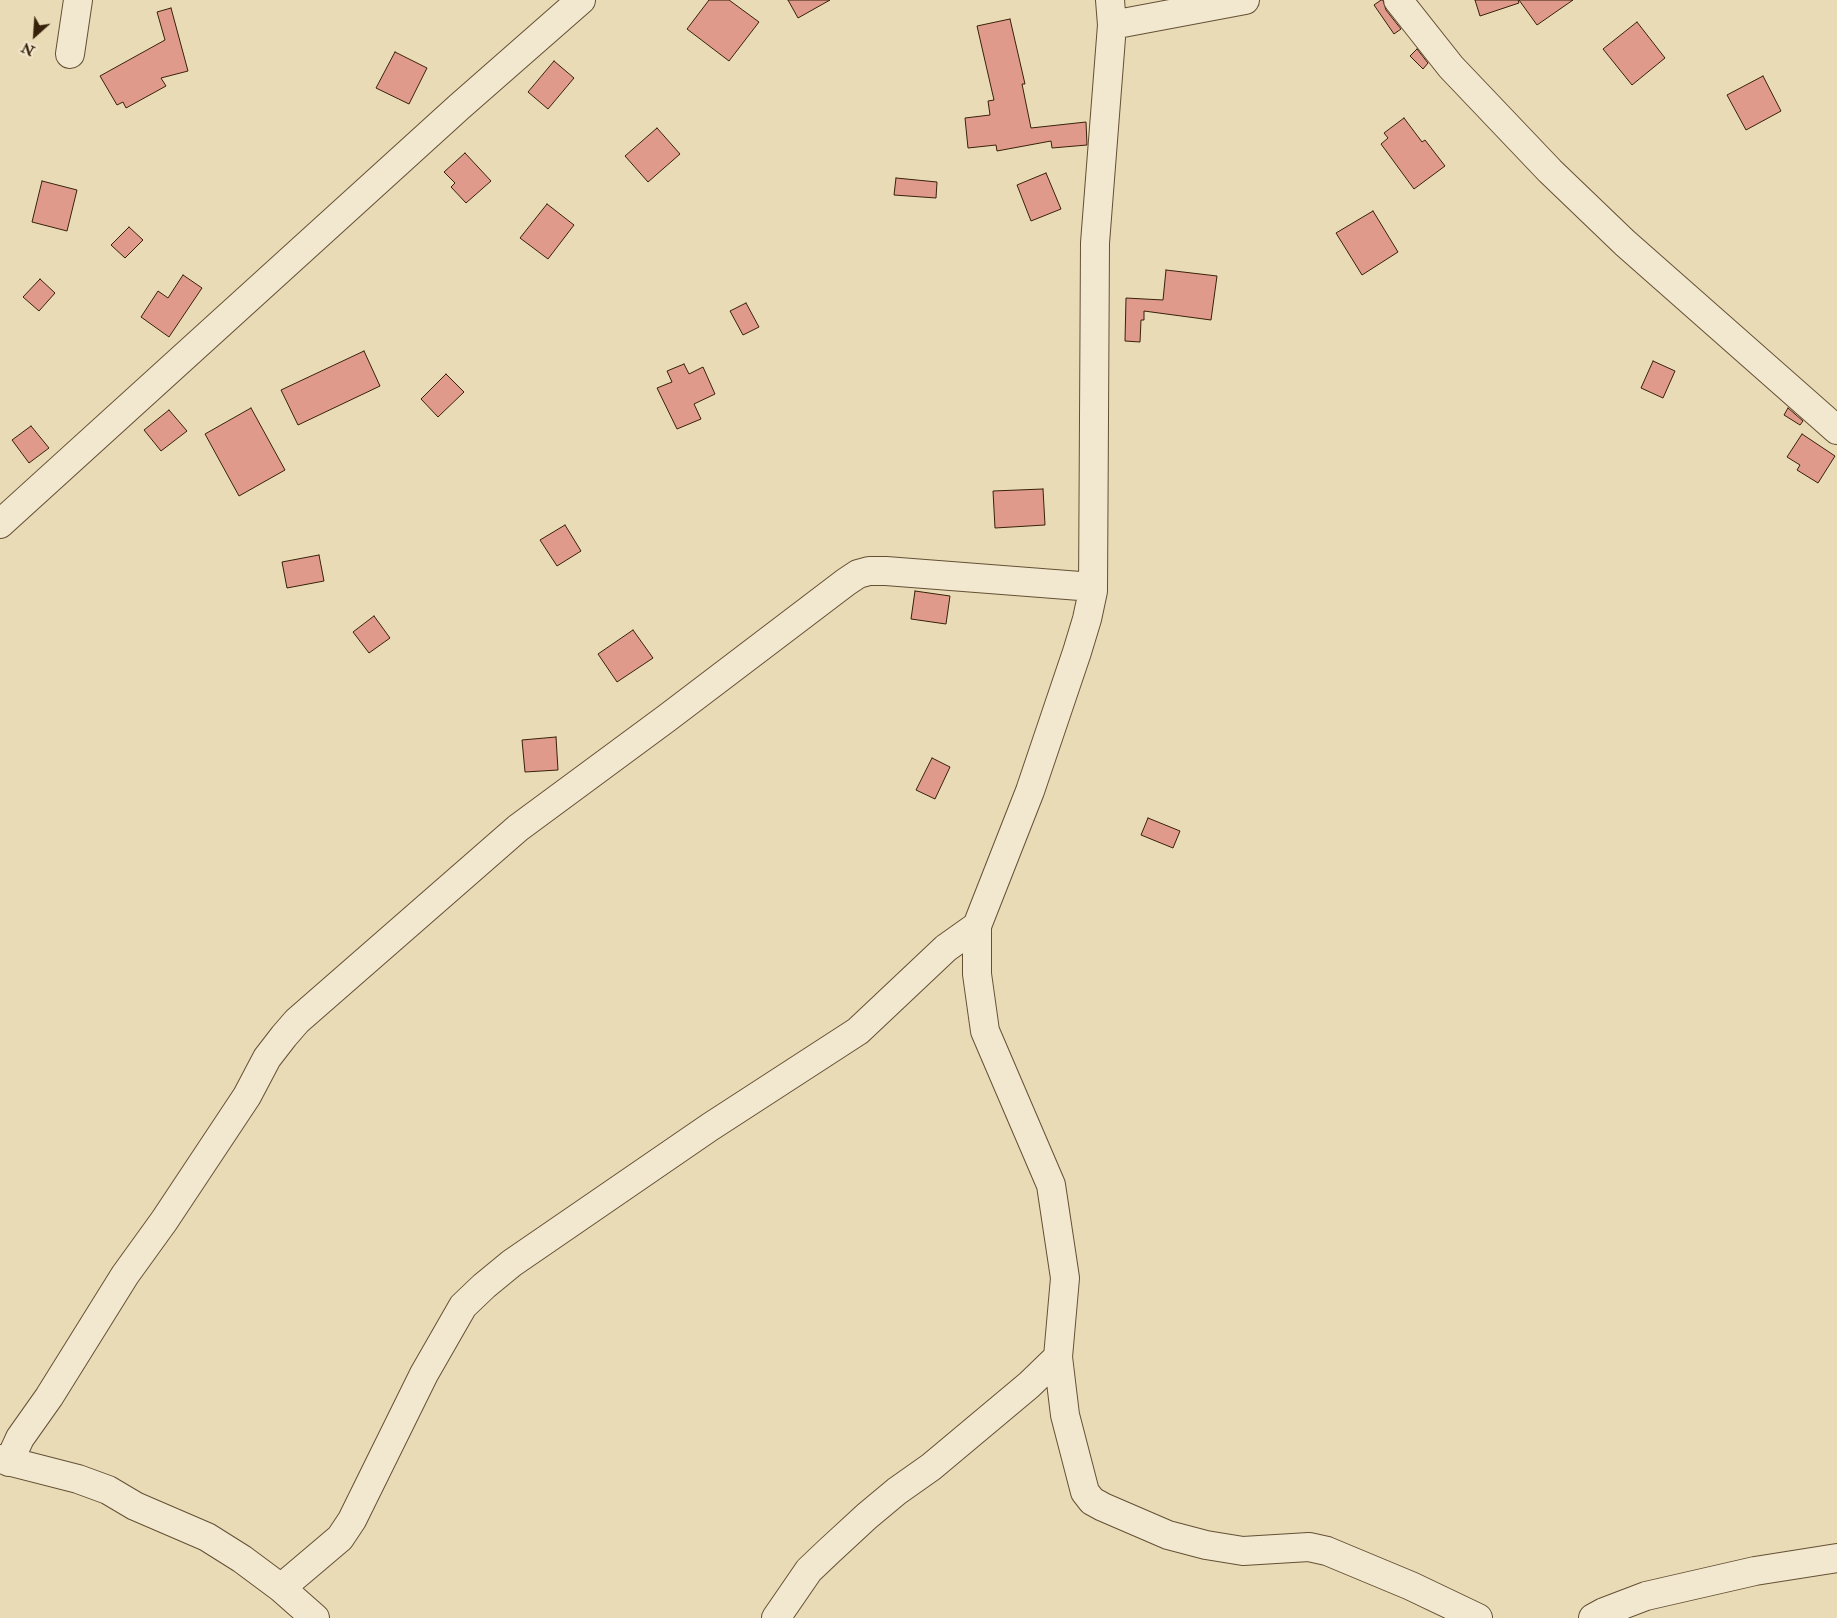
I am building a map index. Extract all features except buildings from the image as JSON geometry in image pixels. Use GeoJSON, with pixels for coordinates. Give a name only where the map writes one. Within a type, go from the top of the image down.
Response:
{"type":"FeatureCollection","features":[{"type":"Feature","properties":{"kind":"street"},"geometry":{"type":"LineString","coordinates":[[70,54],[78,0]]}},
{"type":"Feature","properties":{"kind":"street"},"geometry":{"type":"LineString","coordinates":[[0,524],[459,107],[582,0]]}},
{"type":"Feature","properties":{"kind":"street"},"geometry":{"type":"LineString","coordinates":[[1245,0],[1111,12],[1095,243],[1093,587],[1087,619],[1030,791],[977,926],[977,974],[985,1031],[1051,1185],[1065,1278],[1058,1357],[1065,1415],[1085,1492],[1092,1501],[1168,1535],[1206,1545],[1243,1552],[1309,1547],[1327,1551],[1411,1586],[1478,1618]]}},
{"type":"Feature","properties":{"kind":"street"},"geometry":{"type":"LineString","coordinates":[[1398,0],[1451,67],[1550,171],[1625,243],[1837,430]]}},
{"type":"Feature","properties":{"kind":"street"},"geometry":{"type":"LineString","coordinates":[[315,1618],[281,1588],[242,1559],[207,1537],[135,1506],[108,1490],[78,1479],[4,1460],[49,1397],[125,1275],[164,1221],[247,1096],[268,1058],[284,1036],[297,1021],[518,828],[858,574],[869,571],[886,571],[1093,587]]}},
{"type":"Feature","properties":{"kind":"street"},"geometry":{"type":"LineString","coordinates":[[281,1588],[340,1538],[352,1520],[424,1374],[463,1306],[520,1257],[710,1127],[858,1031],[946,948],[977,926]]}},
{"type":"Feature","properties":{"kind":"street"},"geometry":{"type":"LineString","coordinates":[[776,1618],[809,1570],[829,1550],[897,1491],[930,1468],[1029,1385],[1058,1357]]}},
{"type":"Feature","properties":{"kind":"street"},"geometry":{"type":"LineString","coordinates":[[1593,1618],[1646,1596],[1756,1571],[1837,1558]]}}]}
